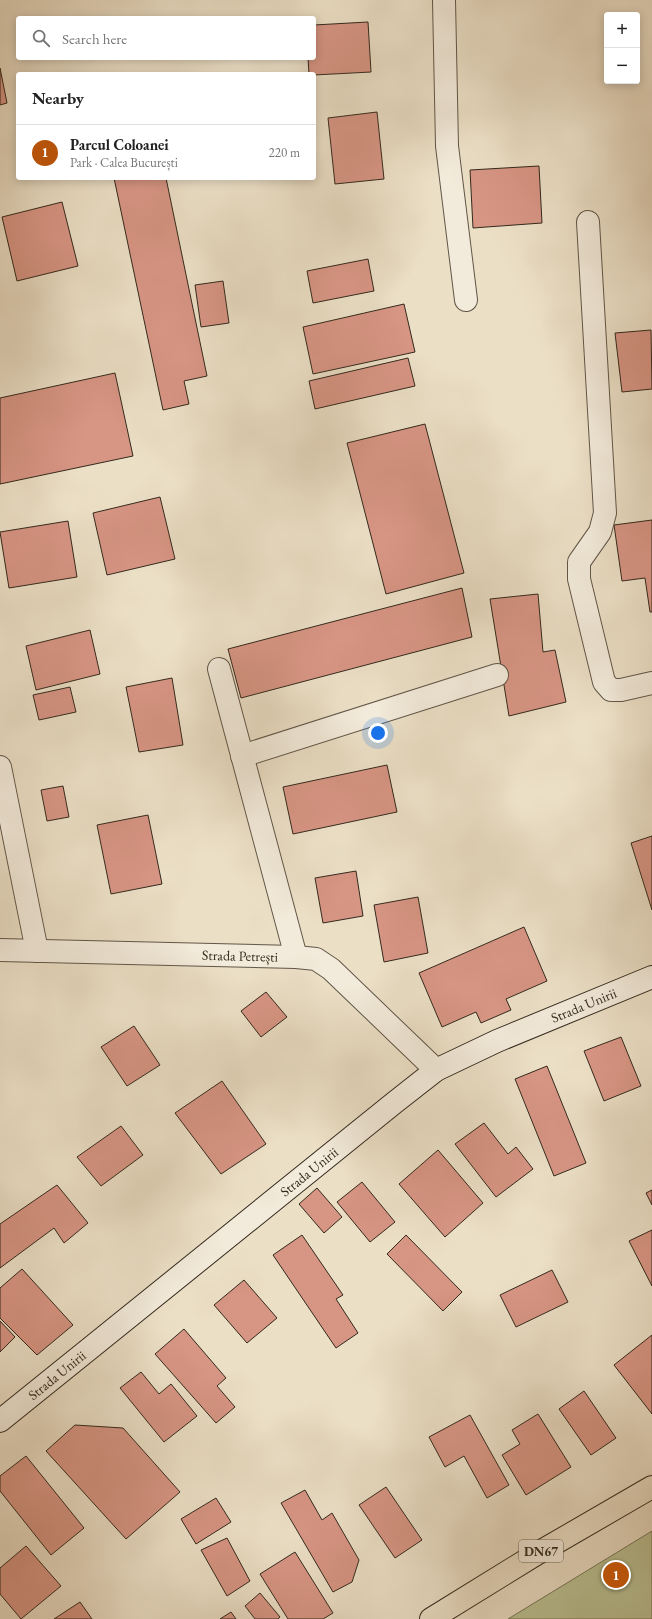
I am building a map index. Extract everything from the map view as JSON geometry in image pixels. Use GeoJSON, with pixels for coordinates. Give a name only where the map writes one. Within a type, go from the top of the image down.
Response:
{"type":"FeatureCollection","features":[{"type":"Feature","properties":{"kind":"main road","name":"DN67"},"geometry":{"type":"LineString","coordinates":[[431,1619],[538,1553],[652,1487]]}},
{"type":"Feature","properties":{"kind":"street"},"geometry":{"type":"LineString","coordinates":[[444,0],[447,146],[466,300]]}},
{"type":"Feature","properties":{"kind":"street"},"geometry":{"type":"LineString","coordinates":[[588,222],[605,513],[600,532],[579,562],[579,579],[604,682],[611,690],[620,690],[652,683]]}},
{"type":"Feature","properties":{"kind":"street"},"geometry":{"type":"LineString","coordinates":[[219,669],[296,957]]}},
{"type":"Feature","properties":{"kind":"street"},"geometry":{"type":"LineString","coordinates":[[242,756],[497,675]]}},
{"type":"Feature","properties":{"kind":"street"},"geometry":{"type":"LineString","coordinates":[[0,767],[37,951]]}},
{"type":"Feature","properties":{"kind":"street","name":"Strada Petrești"},"geometry":{"type":"LineString","coordinates":[[0,950],[296,957],[316,959],[331,969],[436,1070]]}},
{"type":"Feature","properties":{"kind":"street","name":"Strada Unirii"},"geometry":{"type":"LineString","coordinates":[[0,1421],[436,1070],[497,1041],[652,977]]}},
{"type":"Feature","properties":{"kind":"green space"},"geometry":{"type":"Polygon","coordinates":[[[652,1531],[652,1619],[508,1619],[652,1531]]]}},
{"type":"Feature","properties":{"kind":"building"},"geometry":{"type":"Polygon","coordinates":[[[368,22],[371,72],[316,75],[316,72],[309,72],[308,60],[316,60],[316,25],[368,22]]]}},
{"type":"Feature","properties":{"kind":"building"},"geometry":{"type":"Polygon","coordinates":[[[0,68],[7,103],[0,105],[0,68]]]}},
{"type":"Feature","properties":{"kind":"building"},"geometry":{"type":"Polygon","coordinates":[[[377,112],[384,179],[335,184],[328,118],[377,112]]]}},
{"type":"Feature","properties":{"kind":"building"},"geometry":{"type":"Polygon","coordinates":[[[539,166],[542,223],[473,228],[470,170],[539,166]]]}},
{"type":"Feature","properties":{"kind":"building"},"geometry":{"type":"Polygon","coordinates":[[[114,180],[166,180],[207,376],[184,381],[189,404],[163,410],[114,180]]]}},
{"type":"Feature","properties":{"kind":"building"},"geometry":{"type":"Polygon","coordinates":[[[62,202],[78,266],[17,281],[2,217],[62,202]]]}},
{"type":"Feature","properties":{"kind":"building"},"geometry":{"type":"Polygon","coordinates":[[[368,259],[374,291],[313,303],[307,271],[368,259]]]}},
{"type":"Feature","properties":{"kind":"building"},"geometry":{"type":"Polygon","coordinates":[[[223,281],[229,323],[201,327],[195,285],[223,281]]]}},
{"type":"Feature","properties":{"kind":"building"},"geometry":{"type":"Polygon","coordinates":[[[404,304],[415,352],[313,374],[303,327],[404,304]]]}},
{"type":"Feature","properties":{"kind":"building"},"geometry":{"type":"Polygon","coordinates":[[[651,330],[652,389],[622,392],[615,333],[651,330]]]}},
{"type":"Feature","properties":{"kind":"building"},"geometry":{"type":"Polygon","coordinates":[[[408,358],[415,386],[315,409],[309,381],[408,358]]]}},
{"type":"Feature","properties":{"kind":"building"},"geometry":{"type":"Polygon","coordinates":[[[115,373],[133,456],[0,484],[0,398],[115,373]]]}},
{"type":"Feature","properties":{"kind":"building"},"geometry":{"type":"Polygon","coordinates":[[[425,424],[464,573],[386,594],[347,443],[425,424]]]}},
{"type":"Feature","properties":{"kind":"building"},"geometry":{"type":"Polygon","coordinates":[[[160,497],[175,559],[107,575],[93,513],[160,497]]]}},
{"type":"Feature","properties":{"kind":"building"},"geometry":{"type":"Polygon","coordinates":[[[652,520],[652,612],[650,612],[645,578],[622,581],[614,525],[652,520]]]}},
{"type":"Feature","properties":{"kind":"building"},"geometry":{"type":"Polygon","coordinates":[[[68,521],[77,577],[9,588],[0,532],[68,521]]]}},
{"type":"Feature","properties":{"kind":"building"},"geometry":{"type":"Polygon","coordinates":[[[462,588],[472,637],[241,698],[228,649],[462,588]]]}},
{"type":"Feature","properties":{"kind":"building"},"geometry":{"type":"Polygon","coordinates":[[[538,594],[543,652],[555,650],[566,702],[509,716],[490,599],[538,594]]]}},
{"type":"Feature","properties":{"kind":"building"},"geometry":{"type":"Polygon","coordinates":[[[90,630],[100,674],[36,690],[26,646],[90,630]]]}},
{"type":"Feature","properties":{"kind":"building"},"geometry":{"type":"Polygon","coordinates":[[[172,678],[183,745],[139,752],[126,687],[172,678]]]}},
{"type":"Feature","properties":{"kind":"building"},"geometry":{"type":"Polygon","coordinates":[[[70,687],[76,712],[39,720],[33,695],[70,687]]]}},
{"type":"Feature","properties":{"kind":"building"},"geometry":{"type":"Polygon","coordinates":[[[387,765],[397,812],[293,834],[283,787],[387,765]]]}},
{"type":"Feature","properties":{"kind":"building"},"geometry":{"type":"Polygon","coordinates":[[[63,786],[69,817],[47,821],[41,790],[63,786]]]}},
{"type":"Feature","properties":{"kind":"building"},"geometry":{"type":"Polygon","coordinates":[[[148,815],[162,884],[111,894],[97,825],[148,815]]]}},
{"type":"Feature","properties":{"kind":"building"},"geometry":{"type":"Polygon","coordinates":[[[652,836],[652,910],[631,843],[652,836]]]}},
{"type":"Feature","properties":{"kind":"building"},"geometry":{"type":"Polygon","coordinates":[[[356,871],[363,916],[323,923],[315,878],[356,871]]]}},
{"type":"Feature","properties":{"kind":"building"},"geometry":{"type":"Polygon","coordinates":[[[418,897],[428,953],[384,962],[374,905],[418,897]]]}},
{"type":"Feature","properties":{"kind":"building"},"geometry":{"type":"Polygon","coordinates":[[[524,927],[547,981],[506,999],[511,1010],[481,1023],[476,1012],[442,1027],[419,973],[524,927]]]}},
{"type":"Feature","properties":{"kind":"building"},"geometry":{"type":"Polygon","coordinates":[[[266,992],[287,1017],[261,1037],[241,1011],[266,992]]]}},
{"type":"Feature","properties":{"kind":"building"},"geometry":{"type":"Polygon","coordinates":[[[134,1026],[160,1065],[127,1086],[101,1047],[134,1026]]]}},
{"type":"Feature","properties":{"kind":"building"},"geometry":{"type":"Polygon","coordinates":[[[621,1037],[641,1086],[604,1101],[584,1051],[621,1037]]]}},
{"type":"Feature","properties":{"kind":"building"},"geometry":{"type":"Polygon","coordinates":[[[547,1066],[586,1163],[554,1176],[515,1079],[547,1066]]]}},
{"type":"Feature","properties":{"kind":"building"},"geometry":{"type":"Polygon","coordinates":[[[222,1081],[266,1144],[221,1174],[175,1113],[222,1081]]]}},
{"type":"Feature","properties":{"kind":"building"},"geometry":{"type":"Polygon","coordinates":[[[484,1123],[508,1154],[516,1147],[533,1169],[496,1197],[455,1144],[484,1123]]]}},
{"type":"Feature","properties":{"kind":"building"},"geometry":{"type":"Polygon","coordinates":[[[121,1126],[143,1155],[101,1186],[77,1157],[121,1126]]]}},
{"type":"Feature","properties":{"kind":"building"},"geometry":{"type":"Polygon","coordinates":[[[438,1150],[483,1203],[445,1237],[399,1184],[438,1150]]]}},
{"type":"Feature","properties":{"kind":"building"},"geometry":{"type":"Polygon","coordinates":[[[362,1182],[395,1222],[370,1242],[337,1202],[362,1182]]]}},
{"type":"Feature","properties":{"kind":"building"},"geometry":{"type":"Polygon","coordinates":[[[57,1185],[88,1223],[64,1243],[54,1228],[0,1268],[0,1224],[57,1185]]]}},
{"type":"Feature","properties":{"kind":"building"},"geometry":{"type":"Polygon","coordinates":[[[317,1188],[342,1217],[324,1233],[299,1204],[317,1188]]]}},
{"type":"Feature","properties":{"kind":"building"},"geometry":{"type":"Polygon","coordinates":[[[652,1190],[652,1205],[646,1193],[652,1190]]]}},
{"type":"Feature","properties":{"kind":"building"},"geometry":{"type":"Polygon","coordinates":[[[652,1230],[652,1286],[629,1241],[652,1230]]]}},
{"type":"Feature","properties":{"kind":"building"},"geometry":{"type":"Polygon","coordinates":[[[302,1235],[343,1295],[336,1299],[358,1333],[336,1348],[273,1255],[302,1235]]]}},
{"type":"Feature","properties":{"kind":"building"},"geometry":{"type":"Polygon","coordinates":[[[406,1235],[462,1292],[443,1311],[387,1254],[406,1235]]]}},
{"type":"Feature","properties":{"kind":"building"},"geometry":{"type":"Polygon","coordinates":[[[22,1269],[73,1325],[37,1355],[0,1318],[0,1288],[22,1269]]]}},
{"type":"Feature","properties":{"kind":"building"},"geometry":{"type":"Polygon","coordinates":[[[552,1270],[568,1302],[516,1327],[500,1295],[552,1270]]]}},
{"type":"Feature","properties":{"kind":"building"},"geometry":{"type":"Polygon","coordinates":[[[244,1280],[277,1318],[247,1343],[214,1305],[244,1280]]]}},
{"type":"Feature","properties":{"kind":"building"},"geometry":{"type":"Polygon","coordinates":[[[0,1321],[15,1337],[0,1352],[0,1321]]]}},
{"type":"Feature","properties":{"kind":"building"},"geometry":{"type":"Polygon","coordinates":[[[184,1329],[226,1378],[217,1386],[235,1407],[216,1423],[155,1354],[184,1329]]]}},
{"type":"Feature","properties":{"kind":"building"},"geometry":{"type":"Polygon","coordinates":[[[652,1335],[652,1414],[614,1365],[652,1335]]]}},
{"type":"Feature","properties":{"kind":"building"},"geometry":{"type":"Polygon","coordinates":[[[141,1372],[159,1394],[171,1384],[197,1416],[164,1442],[120,1388],[141,1372]]]}},
{"type":"Feature","properties":{"kind":"building"},"geometry":{"type":"Polygon","coordinates":[[[584,1391],[616,1438],[591,1455],[559,1409],[584,1391]]]}},
{"type":"Feature","properties":{"kind":"building"},"geometry":{"type":"Polygon","coordinates":[[[538,1414],[571,1467],[526,1495],[502,1455],[520,1444],[512,1430],[538,1414]]]}},
{"type":"Feature","properties":{"kind":"building"},"geometry":{"type":"Polygon","coordinates":[[[470,1415],[509,1485],[487,1498],[464,1456],[445,1467],[429,1437],[470,1415]]]}},
{"type":"Feature","properties":{"kind":"building"},"geometry":{"type":"Polygon","coordinates":[[[75,1425],[123,1428],[180,1492],[126,1539],[46,1451],[75,1425]]]}},
{"type":"Feature","properties":{"kind":"building"},"geometry":{"type":"Polygon","coordinates":[[[26,1456],[84,1528],[51,1555],[0,1491],[0,1476],[26,1456]]]}},
{"type":"Feature","properties":{"kind":"building"},"geometry":{"type":"Polygon","coordinates":[[[386,1487],[422,1540],[395,1558],[359,1505],[386,1487]]]}},
{"type":"Feature","properties":{"kind":"building"},"geometry":{"type":"Polygon","coordinates":[[[305,1490],[322,1520],[332,1513],[359,1560],[352,1582],[333,1592],[281,1503],[305,1490]]]}},
{"type":"Feature","properties":{"kind":"building"},"geometry":{"type":"Polygon","coordinates":[[[216,1498],[231,1522],[196,1544],[181,1519],[216,1498]]]}},
{"type":"Feature","properties":{"kind":"building"},"geometry":{"type":"Polygon","coordinates":[[[227,1538],[250,1581],[227,1596],[201,1550],[227,1538]]]}},
{"type":"Feature","properties":{"kind":"building"},"geometry":{"type":"Polygon","coordinates":[[[26,1546],[61,1586],[21,1619],[0,1594],[0,1568],[26,1546]]]}},
{"type":"Feature","properties":{"kind":"building"},"geometry":{"type":"Polygon","coordinates":[[[295,1552],[333,1613],[323,1619],[288,1619],[260,1574],[295,1552]]]}},
{"type":"Feature","properties":{"kind":"building"},"geometry":{"type":"Polygon","coordinates":[[[260,1593],[280,1617],[278,1619],[255,1619],[245,1606],[260,1593]]]}},
{"type":"Feature","properties":{"kind":"building"},"geometry":{"type":"Polygon","coordinates":[[[80,1602],[92,1619],[54,1619],[80,1602]]]}},
{"type":"Feature","properties":{"kind":"building"},"geometry":{"type":"Polygon","coordinates":[[[231,1612],[236,1619],[220,1619],[231,1612]]]}},
{"type":"Feature","properties":{"kind":"place","name":"Parcul Coloanei"},"geometry":{"type":"Point","coordinates":[616,1575]}}]}
